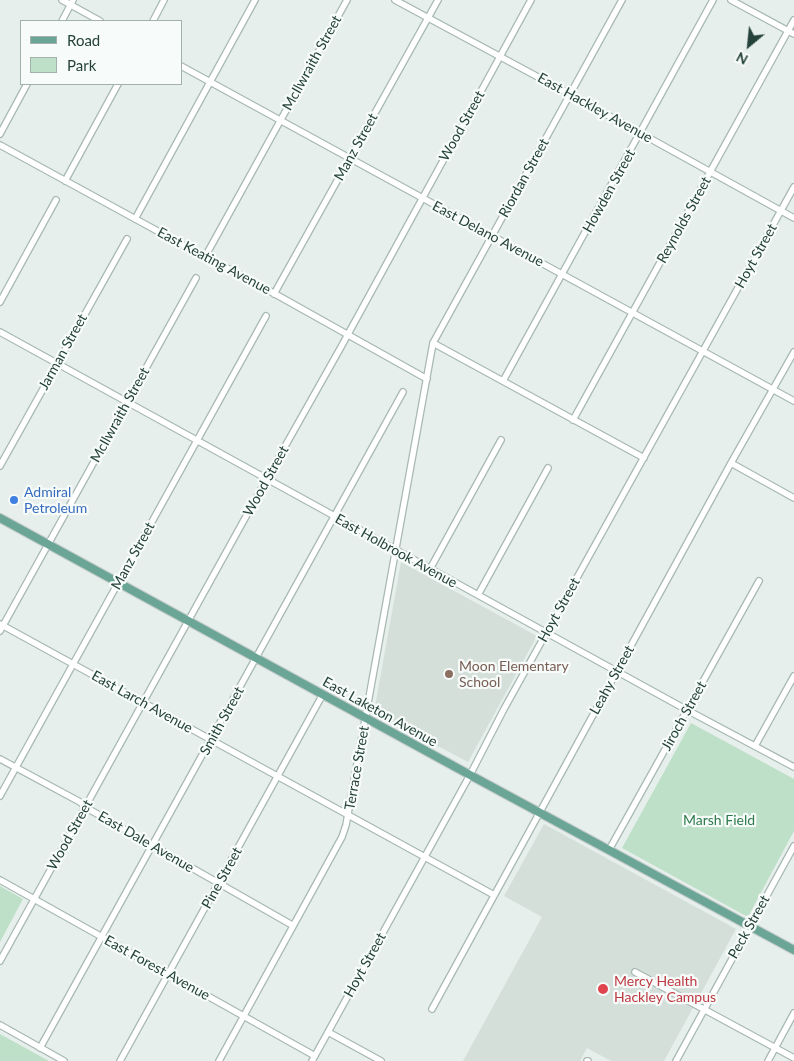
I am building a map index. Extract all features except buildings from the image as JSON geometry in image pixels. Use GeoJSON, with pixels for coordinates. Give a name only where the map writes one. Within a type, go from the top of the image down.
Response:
{"type":"FeatureCollection","features":[{"type":"Feature","properties":{"kind":"main road","name":"East Laketon Avenue"},"geometry":{"type":"LineString","coordinates":[[0,518],[794,950]]}},
{"type":"Feature","properties":{"kind":"street"},"geometry":{"type":"LineString","coordinates":[[62,0],[72,2],[99,20]]}},
{"type":"Feature","properties":{"kind":"street"},"geometry":{"type":"LineString","coordinates":[[154,20],[164,0]]}},
{"type":"Feature","properties":{"kind":"street"},"geometry":{"type":"LineString","coordinates":[[135,219],[255,0]]}},
{"type":"Feature","properties":{"kind":"street","name":"McIlwraith Street"},"geometry":{"type":"LineString","coordinates":[[205,257],[346,0]]}},
{"type":"Feature","properties":{"kind":"street","name":"East Hackley Avenue"},"geometry":{"type":"LineString","coordinates":[[395,0],[794,218]]}},
{"type":"Feature","properties":{"kind":"street","name":"Manz Street"},"geometry":{"type":"LineString","coordinates":[[274,294],[438,0]]}},
{"type":"Feature","properties":{"kind":"street","name":"Wood Street"},"geometry":{"type":"LineString","coordinates":[[0,961],[266,479],[348,335],[531,0]]}},
{"type":"Feature","properties":{"kind":"street","name":"Riordan Street"},"geometry":{"type":"LineString","coordinates":[[425,387],[434,343],[622,0]]}},
{"type":"Feature","properties":{"kind":"street","name":"Howden Street"},"geometry":{"type":"LineString","coordinates":[[503,381],[713,0]]}},
{"type":"Feature","properties":{"kind":"street"},"geometry":{"type":"LineString","coordinates":[[731,0],[791,33]]}},
{"type":"Feature","properties":{"kind":"street"},"geometry":{"type":"LineString","coordinates":[[63,20],[72,2]]}},
{"type":"Feature","properties":{"kind":"street","name":"Reynolds Street"},"geometry":{"type":"LineString","coordinates":[[573,420],[710,172],[791,33],[794,20]]}},
{"type":"Feature","properties":{"kind":"street","name":"East Delano Avenue"},"geometry":{"type":"LineString","coordinates":[[182,67],[794,401]]}},
{"type":"Feature","properties":{"kind":"street"},"geometry":{"type":"LineString","coordinates":[[0,134],[26,85]]}},
{"type":"Feature","properties":{"kind":"street"},"geometry":{"type":"LineString","coordinates":[[65,181],[117,85]]}},
{"type":"Feature","properties":{"kind":"street","name":"East Keating Avenue"},"geometry":{"type":"LineString","coordinates":[[0,145],[427,379]]}},
{"type":"Feature","properties":{"kind":"street","name":"Hoyt Street"},"geometry":{"type":"LineString","coordinates":[[314,1058],[547,632],[794,187]]}},
{"type":"Feature","properties":{"kind":"street"},"geometry":{"type":"LineString","coordinates":[[0,302],[56,200]]}},
{"type":"Feature","properties":{"kind":"street","name":"Jarman Street"},"geometry":{"type":"LineString","coordinates":[[0,466],[127,239]]}},
{"type":"Feature","properties":{"kind":"street","name":"McIlwraith Street"},"geometry":{"type":"LineString","coordinates":[[1,627],[196,278]]}},
{"type":"Feature","properties":{"kind":"street","name":"Manz Street"},"geometry":{"type":"LineString","coordinates":[[0,796],[266,316]]}},
{"type":"Feature","properties":{"kind":"street","name":"East Holbrook Avenue"},"geometry":{"type":"LineString","coordinates":[[0,332],[617,672],[794,767]]}},
{"type":"Feature","properties":{"kind":"street"},"geometry":{"type":"LineString","coordinates":[[434,343],[644,458]]}},
{"type":"Feature","properties":{"kind":"street","name":"Leahy Street"},"geometry":{"type":"LineString","coordinates":[[432,1009],[731,463],[794,352]]}},
{"type":"Feature","properties":{"kind":"street","name":"Terrace Street"},"geometry":{"type":"LineString","coordinates":[[219,1061],[342,836],[348,815],[366,718],[425,387]]}},
{"type":"Feature","properties":{"kind":"street","name":"Smith Street"},"geometry":{"type":"LineString","coordinates":[[40,1048],[403,392]]}},
{"type":"Feature","properties":{"kind":"street"},"geometry":{"type":"LineString","coordinates":[[430,569],[501,440]]}},
{"type":"Feature","properties":{"kind":"street"},"geometry":{"type":"LineString","coordinates":[[731,463],[794,498]]}},
{"type":"Feature","properties":{"kind":"street"},"geometry":{"type":"LineString","coordinates":[[478,595],[548,468]]}},
{"type":"Feature","properties":{"kind":"street","name":"Jiroch Street"},"geometry":{"type":"LineString","coordinates":[[609,850],[759,581]]}},
{"type":"Feature","properties":{"kind":"street","name":"East Larch Avenue"},"geometry":{"type":"LineString","coordinates":[[1,627],[73,664],[494,894]]}},
{"type":"Feature","properties":{"kind":"street"},"geometry":{"type":"LineString","coordinates":[[755,746],[794,676]]}},
{"type":"Feature","properties":{"kind":"street","name":"Pine Street"},"geometry":{"type":"LineString","coordinates":[[120,1061],[323,694]]}},
{"type":"Feature","properties":{"kind":"street","name":"East Dale Avenue"},"geometry":{"type":"LineString","coordinates":[[0,759],[80,802],[85,807],[292,925]]}},
{"type":"Feature","properties":{"kind":"street","name":"Peck Street"},"geometry":{"type":"LineString","coordinates":[[676,1061],[794,846]]}},
{"type":"Feature","properties":{"kind":"street","name":"East Forest Avenue"},"geometry":{"type":"LineString","coordinates":[[0,880],[314,1058]]}},
{"type":"Feature","properties":{"kind":"street"},"geometry":{"type":"LineString","coordinates":[[635,972],[794,1058]]}},
{"type":"Feature","properties":{"kind":"street"},"geometry":{"type":"LineString","coordinates":[[768,1061],[794,1013]]}},
{"type":"Feature","properties":{"kind":"street"},"geometry":{"type":"LineString","coordinates":[[0,1026],[64,1061]]}},
{"type":"Feature","properties":{"kind":"street"},"geometry":{"type":"LineString","coordinates":[[328,1032],[381,1061]]}},
{"type":"Feature","properties":{"kind":"shaded area","name":"Moon Elementary School"},"geometry":{"type":"Polygon","coordinates":[[[401,562],[537,636],[468,762],[374,712],[401,562]]]}},
{"type":"Feature","properties":{"kind":"shaded area","name":"Mercy Health Hackley Campus"},"geometry":{"type":"Polygon","coordinates":[[[544,824],[736,929],[664,1061],[611,1061],[587,1048],[580,1061],[463,1061],[542,917],[504,896],[544,824]]]}},
{"type":"Feature","properties":{"kind":"green space","name":"Marsh Field"},"geometry":{"type":"Polygon","coordinates":[[[691,723],[794,779],[794,831],[749,915],[746,916],[622,848],[691,723]]]}},
{"type":"Feature","properties":{"kind":"green space"},"geometry":{"type":"Polygon","coordinates":[[[0,886],[23,899],[0,942],[0,886]]]}},
{"type":"Feature","properties":{"kind":"green space"},"geometry":{"type":"Polygon","coordinates":[[[0,1034],[49,1061],[0,1061],[0,1034]]]}},
{"type":"Feature","properties":{"kind":"place","name":"Admiral Petroleum"},"geometry":{"type":"Point","coordinates":[14,500]}},
{"type":"Feature","properties":{"kind":"place","name":"Moon Elementary School"},"geometry":{"type":"Point","coordinates":[449,674]}},
{"type":"Feature","properties":{"kind":"place","name":"Mercy Health Hackley Campus"},"geometry":{"type":"Point","coordinates":[603,989]}}]}
